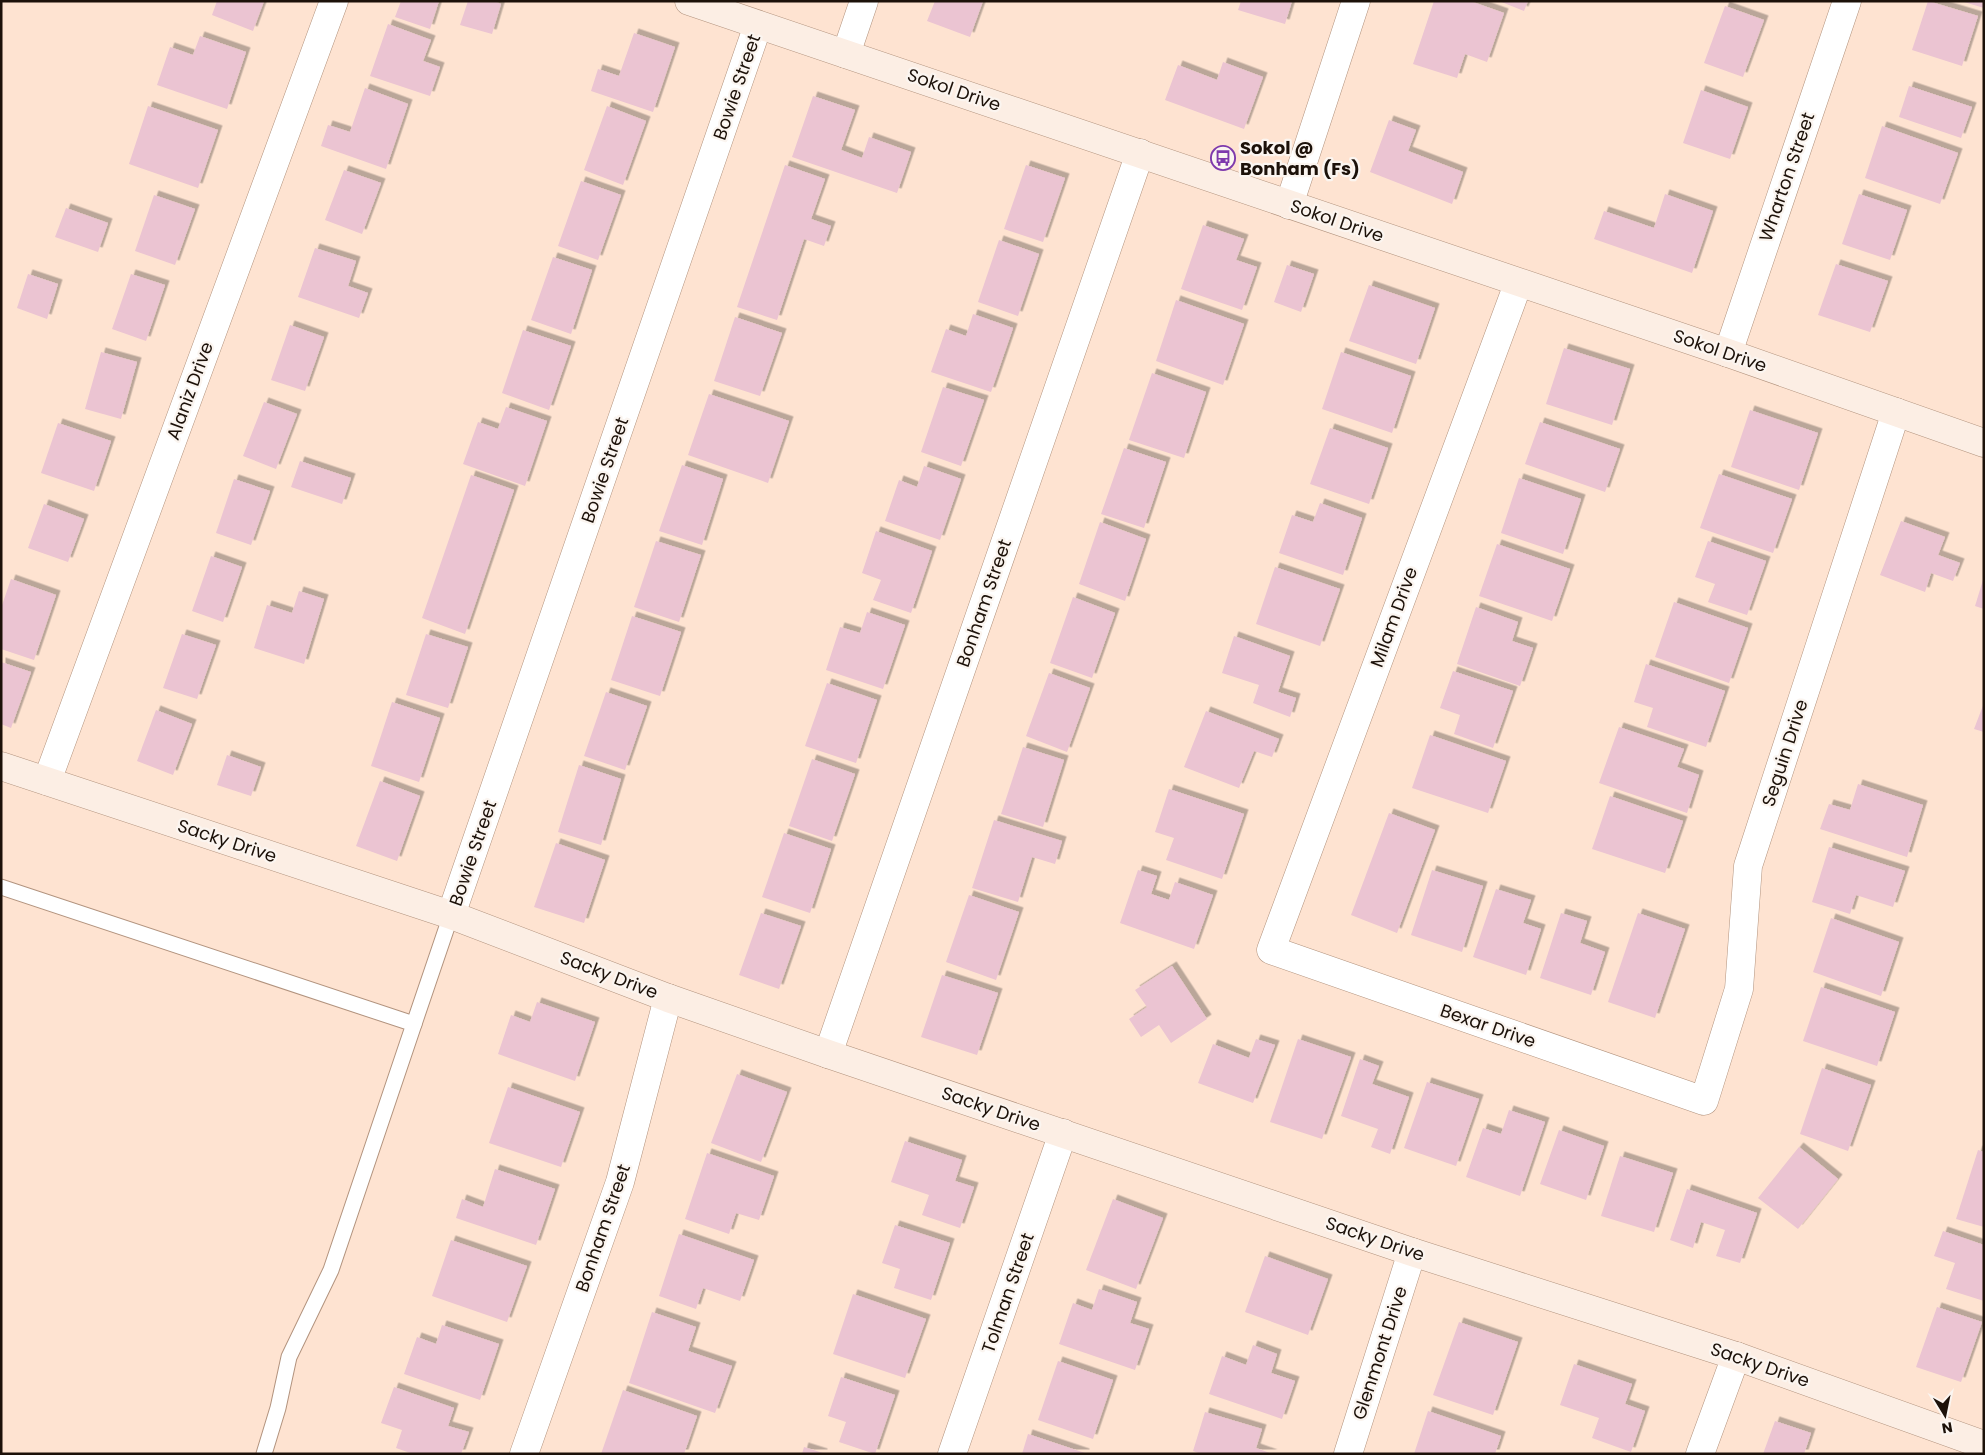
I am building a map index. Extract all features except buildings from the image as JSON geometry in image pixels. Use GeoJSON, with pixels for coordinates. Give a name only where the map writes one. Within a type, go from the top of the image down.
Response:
{"type":"FeatureCollection","features":[{"type":"Feature","properties":{"kind":"street","name":"Alaniz Drive"},"geometry":{"type":"LineString","coordinates":[[47,781],[334,1]]}},
{"type":"Feature","properties":{"kind":"street","name":"Sokol Drive"},"geometry":{"type":"LineString","coordinates":[[689,1],[1518,284],[1728,353],[1984,443]]}},
{"type":"Feature","properties":{"kind":"street"},"geometry":{"type":"LineString","coordinates":[[846,54],[864,1]]}},
{"type":"Feature","properties":{"kind":"street"},"geometry":{"type":"LineString","coordinates":[[1289,205],[1356,1]]}},
{"type":"Feature","properties":{"kind":"street","name":"Wharton Street"},"geometry":{"type":"LineString","coordinates":[[1728,353],[1847,1]]}},
{"type":"Feature","properties":{"kind":"street","name":"Bowie Street"},"geometry":{"type":"LineString","coordinates":[[451,915],[758,25]]}},
{"type":"Feature","properties":{"kind":"street","name":"Bonham Street"},"geometry":{"type":"LineString","coordinates":[[828,1054],[1140,154]]}},
{"type":"Feature","properties":{"kind":"street","name":"Milam Drive"},"geometry":{"type":"LineString","coordinates":[[1271,950],[1518,284]]}},
{"type":"Feature","properties":{"kind":"street","name":"Seguin Drive"},"geometry":{"type":"LineString","coordinates":[[1704,1101],[1739,989],[1748,866],[1896,412]]}},
{"type":"Feature","properties":{"kind":"street","name":"Sacky Drive"},"geometry":{"type":"LineString","coordinates":[[1,766],[451,915],[668,998],[828,1054],[1412,1252],[1736,1356],[1984,1445]]}},
{"type":"Feature","properties":{"kind":"street","name":"Bexar Drive"},"geometry":{"type":"LineString","coordinates":[[1271,950],[1704,1101]]}},
{"type":"Feature","properties":{"kind":"street","name":"Bonham Street"},"geometry":{"type":"LineString","coordinates":[[524,1454],[620,1182],[668,998]]}},
{"type":"Feature","properties":{"kind":"street","name":"Tolman Street"},"geometry":{"type":"LineString","coordinates":[[952,1454],[1064,1133]]}},
{"type":"Feature","properties":{"kind":"street","name":"Glenmont Drive"},"geometry":{"type":"LineString","coordinates":[[1348,1454],[1412,1252]]}},
{"type":"Feature","properties":{"kind":"street"},"geometry":{"type":"LineString","coordinates":[[1700,1454],[1736,1356]]}},
{"type":"Feature","properties":{"kind":"lane"},"geometry":{"type":"LineString","coordinates":[[1,887],[414,1024]]}},
{"type":"Feature","properties":{"kind":"lane"},"geometry":{"type":"LineString","coordinates":[[264,1454],[278,1408],[289,1357],[331,1270],[451,915]]}},
{"type":"Feature","properties":{"kind":"place","name":"Sokol @ Bonham (Fs)"},"geometry":{"type":"Point","coordinates":[1223,158]}}]}
